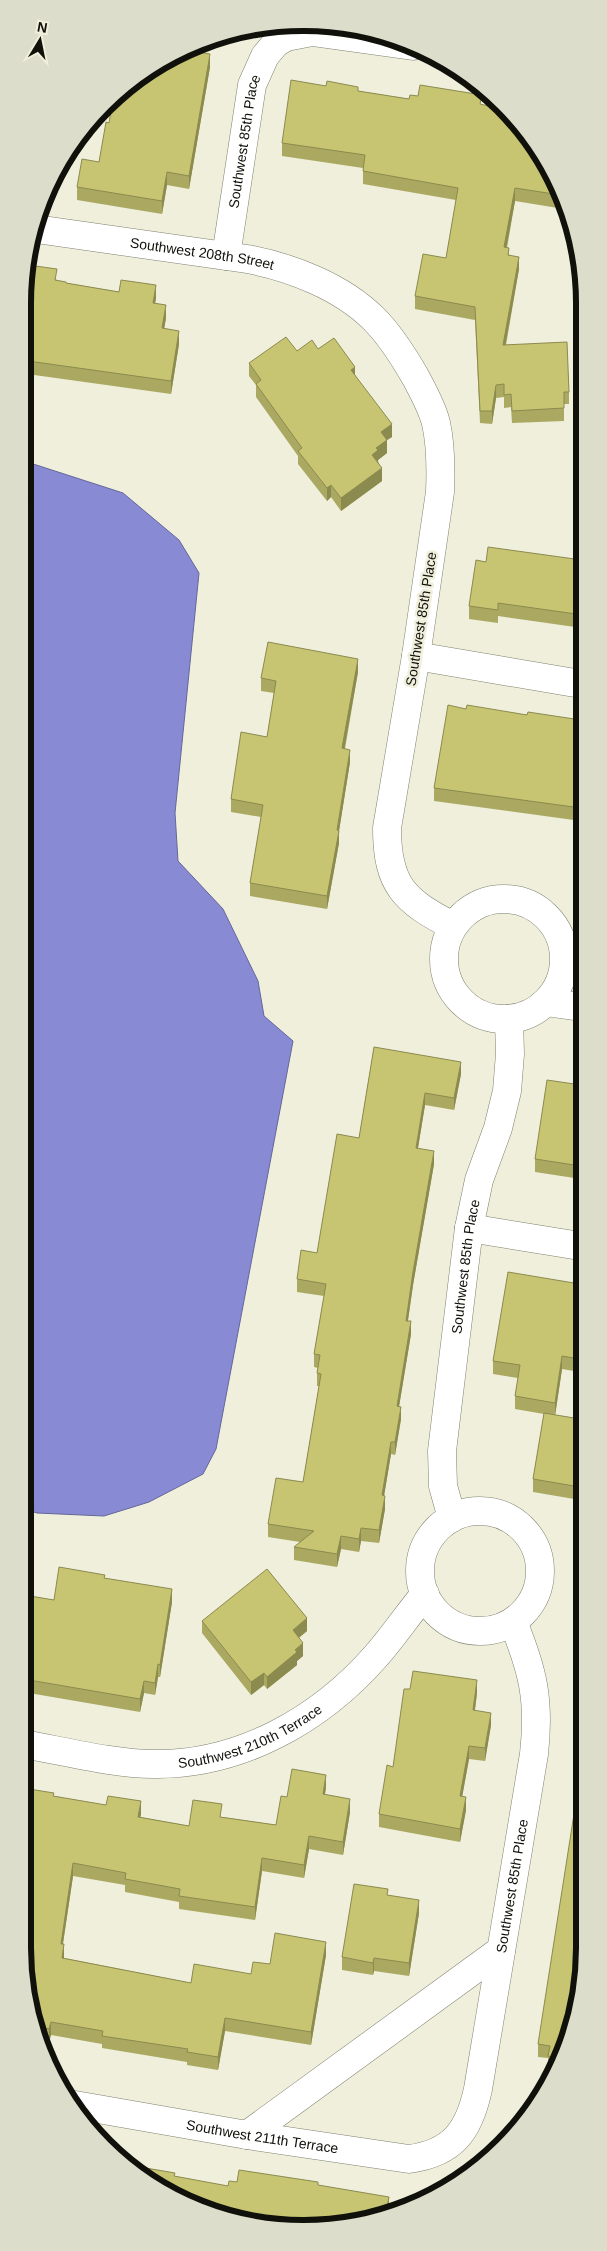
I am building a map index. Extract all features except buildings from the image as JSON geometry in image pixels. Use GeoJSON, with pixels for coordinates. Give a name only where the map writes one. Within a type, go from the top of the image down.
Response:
{"type":"FeatureCollection","features":[{"type":"Feature","properties":{"kind":"street","name":"Southwest 85th Place"},"geometry":{"type":"LineString","coordinates":[[226,256],[252,85],[265,56],[276,43],[286,37],[299,34],[321,32],[367,39]]}},
{"type":"Feature","properties":{"kind":"street","name":"Southwest 208th Street"},"geometry":{"type":"LineString","coordinates":[[42,229],[258,261],[279,267],[333,289],[359,306]]}},
{"type":"Feature","properties":{"kind":"street","name":"Southwest 85th Place"},"geometry":{"type":"LineString","coordinates":[[359,306],[384,329],[409,364],[432,409],[440,445],[441,469],[438,513],[387,828],[388,860],[392,873],[401,889],[416,904],[453,926]]}},
{"type":"Feature","properties":{"kind":"street"},"geometry":{"type":"LineString","coordinates":[[416,656],[576,683]]}},
{"type":"Feature","properties":{"kind":"street"},"geometry":{"type":"LineString","coordinates":[[497,899],[515,900],[531,905],[569,931],[564,955],[564,968],[554,992],[546,1002],[535,1010],[523,1016],[495,1019],[470,1009],[452,990],[444,964],[444,951],[453,926],[472,908],[497,899]]}},
{"type":"Feature","properties":{"kind":"street"},"geometry":{"type":"LineString","coordinates":[[546,1002],[576,1006]]}},
{"type":"Feature","properties":{"kind":"street","name":"Southwest 85th Place"},"geometry":{"type":"LineString","coordinates":[[452,1518],[442,1486],[441,1467],[469,1228],[479,1180],[498,1128],[507,1091],[510,1054],[509,1019]]}},
{"type":"Feature","properties":{"kind":"street"},"geometry":{"type":"LineString","coordinates":[[469,1228],[576,1245]]}},
{"type":"Feature","properties":{"kind":"street"},"geometry":{"type":"LineString","coordinates":[[468,1512],[485,1512],[501,1515],[516,1523],[532,1542],[540,1565],[540,1582],[534,1598],[525,1611],[512,1622],[497,1629],[479,1631],[462,1628],[446,1620],[433,1609],[424,1594],[420,1565],[424,1550],[440,1526],[452,1518],[468,1512]]}},
{"type":"Feature","properties":{"kind":"street","name":"Southwest 210th Terrace"},"geometry":{"type":"LineString","coordinates":[[31,1745],[153,1764],[202,1760],[250,1746],[298,1722],[342,1690],[386,1644],[424,1594]]}},
{"type":"Feature","properties":{"kind":"street","name":"Southwest 85th Place"},"geometry":{"type":"LineString","coordinates":[[449,2146],[468,2122],[474,2105],[537,1725],[533,1680],[512,1622]]}},
{"type":"Feature","properties":{"kind":"street"},"geometry":{"type":"LineString","coordinates":[[247,2135],[501,1950]]}},
{"type":"Feature","properties":{"kind":"street","name":"Southwest 211th Terrace"},"geometry":{"type":"LineString","coordinates":[[83,2106],[247,2135],[409,2159],[435,2153],[449,2146]]}},
{"type":"Feature","properties":{"kind":"water"},"geometry":{"type":"Polygon","coordinates":[[[31,463],[123,493],[179,540],[199,573],[175,813],[178,861],[223,909],[258,981],[264,1016],[293,1041],[216,1449],[203,1474],[149,1502],[104,1516],[31,1511],[31,463]]]}}]}
